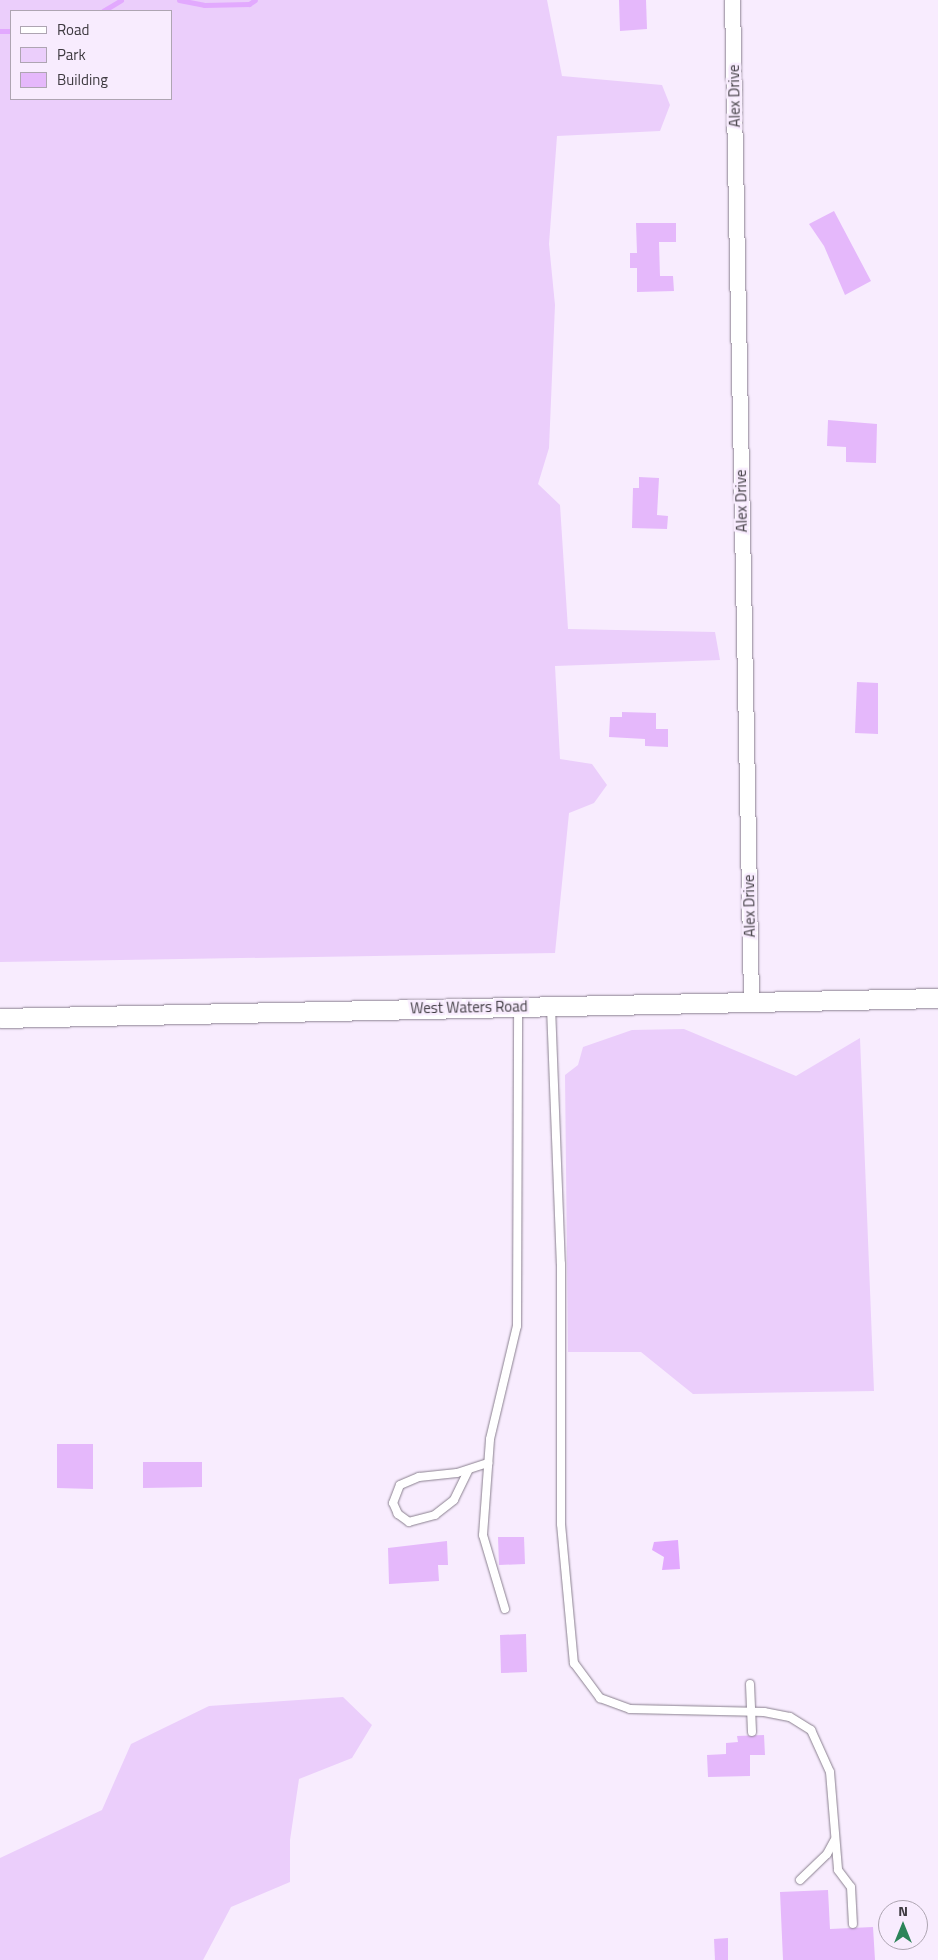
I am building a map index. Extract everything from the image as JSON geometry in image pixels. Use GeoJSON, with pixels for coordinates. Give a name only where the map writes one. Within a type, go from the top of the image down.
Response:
{"type":"FeatureCollection","features":[{"type":"Feature","properties":{"kind":"street","name":"Alex Drive"},"geometry":{"type":"LineString","coordinates":[[732,0],[750,1002]]}},
{"type":"Feature","properties":{"kind":"street","name":"West Waters Road"},"geometry":{"type":"LineString","coordinates":[[0,1018],[551,1004],[938,998]]}},
{"type":"Feature","properties":{"kind":"lane"},"geometry":{"type":"LineString","coordinates":[[551,1004],[561,1264],[561,1524],[574,1663],[600,1698],[630,1709],[751,1711],[790,1717],[811,1730],[821,1744],[830,1772],[834,1840],[838,1870],[851,1887],[853,1924]]}},
{"type":"Feature","properties":{"kind":"lane"},"geometry":{"type":"LineString","coordinates":[[505,1608],[483,1548],[488,1463],[517,1326],[518,1005]]}},
{"type":"Feature","properties":{"kind":"lane"},"geometry":{"type":"LineString","coordinates":[[468,1471],[454,1500],[435,1515],[409,1522],[398,1514],[393,1503],[400,1485],[419,1476],[468,1471],[488,1463]]}},
{"type":"Feature","properties":{"kind":"lane"},"geometry":{"type":"LineString","coordinates":[[750,1684],[752,1732]]}},
{"type":"Feature","properties":{"kind":"lane"},"geometry":{"type":"LineString","coordinates":[[800,1880],[827,1854],[834,1840]]}},
{"type":"Feature","properties":{"kind":"green space"},"geometry":{"type":"Polygon","coordinates":[[[0,0],[547,0],[562,76],[662,85],[670,105],[660,131],[557,136],[549,244],[555,305],[549,448],[538,484],[560,505],[568,629],[715,632],[720,660],[555,666],[560,759],[592,764],[607,785],[594,803],[569,813],[555,953],[0,962],[0,0]]]}},
{"type":"Feature","properties":{"kind":"green space"},"geometry":{"type":"Polygon","coordinates":[[[684,1029],[796,1076],[860,1038],[874,1391],[693,1394],[641,1352],[568,1352],[565,1075],[578,1065],[583,1047],[632,1030],[684,1029]]]}},
{"type":"Feature","properties":{"kind":"green space"},"geometry":{"type":"Polygon","coordinates":[[[343,1697],[372,1725],[352,1758],[299,1779],[290,1840],[290,1882],[231,1907],[203,1960],[0,1960],[0,1858],[102,1810],[131,1744],[209,1706],[343,1697]]]}},
{"type":"Feature","properties":{"kind":"shaded area"},"geometry":{"type":"Polygon","coordinates":[[[678,1540],[680,1569],[662,1570],[664,1557],[652,1550],[654,1542],[678,1540]]]}},
{"type":"Feature","properties":{"kind":"building"},"geometry":{"type":"Polygon","coordinates":[[[619,0],[646,0],[647,29],[620,31],[619,0]]]}},
{"type":"Feature","properties":{"kind":"building"},"geometry":{"type":"Polygon","coordinates":[[[834,211],[871,281],[845,295],[824,246],[809,224],[834,211]]]}},
{"type":"Feature","properties":{"kind":"building"},"geometry":{"type":"Polygon","coordinates":[[[636,223],[676,223],[676,242],[659,242],[660,276],[673,276],[674,291],[637,292],[637,268],[630,268],[630,253],[637,253],[636,223]]]}},
{"type":"Feature","properties":{"kind":"building"},"geometry":{"type":"Polygon","coordinates":[[[828,420],[877,424],[876,463],[846,462],[846,447],[827,446],[828,420]]]}},
{"type":"Feature","properties":{"kind":"building"},"geometry":{"type":"Polygon","coordinates":[[[639,477],[659,478],[657,515],[668,516],[667,529],[632,528],[633,488],[639,488],[639,477]]]}},
{"type":"Feature","properties":{"kind":"building"},"geometry":{"type":"Polygon","coordinates":[[[857,682],[878,683],[878,734],[855,733],[857,682]]]}},
{"type":"Feature","properties":{"kind":"building"},"geometry":{"type":"Polygon","coordinates":[[[622,712],[656,713],[656,729],[668,729],[668,747],[645,746],[645,739],[609,737],[610,717],[622,717],[622,712]]]}},
{"type":"Feature","properties":{"kind":"building"},"geometry":{"type":"Polygon","coordinates":[[[57,1444],[93,1444],[93,1489],[57,1488],[57,1444]]]}},
{"type":"Feature","properties":{"kind":"building"},"geometry":{"type":"Polygon","coordinates":[[[143,1462],[202,1462],[202,1487],[143,1488],[143,1462]]]}},
{"type":"Feature","properties":{"kind":"building"},"geometry":{"type":"Polygon","coordinates":[[[498,1537],[524,1537],[525,1564],[499,1565],[498,1537]]]}},
{"type":"Feature","properties":{"kind":"building"},"geometry":{"type":"Polygon","coordinates":[[[447,1541],[448,1565],[438,1565],[439,1581],[389,1584],[388,1548],[447,1541]]]}},
{"type":"Feature","properties":{"kind":"building"},"geometry":{"type":"Polygon","coordinates":[[[526,1634],[527,1672],[501,1673],[500,1635],[526,1634]]]}},
{"type":"Feature","properties":{"kind":"building"},"geometry":{"type":"Polygon","coordinates":[[[764,1735],[765,1755],[750,1755],[750,1776],[708,1777],[707,1755],[726,1754],[726,1743],[738,1742],[737,1736],[764,1735]]]}},
{"type":"Feature","properties":{"kind":"building"},"geometry":{"type":"Polygon","coordinates":[[[828,1890],[830,1929],[873,1927],[875,1960],[783,1960],[780,1892],[828,1890]]]}},
{"type":"Feature","properties":{"kind":"building"},"geometry":{"type":"Polygon","coordinates":[[[728,1938],[728,1960],[715,1960],[714,1939],[728,1938]]]}},
{"type":"Feature","properties":{"kind":"waterway"},"geometry":{"type":"LineString","coordinates":[[105,10],[121,0]]}},
{"type":"Feature","properties":{"kind":"waterway"},"geometry":{"type":"LineString","coordinates":[[179,0],[204,5],[249,4],[255,0]]}},
{"type":"Feature","properties":{"kind":"waterway"},"geometry":{"type":"LineString","coordinates":[[0,31],[10,31]]}}]}
